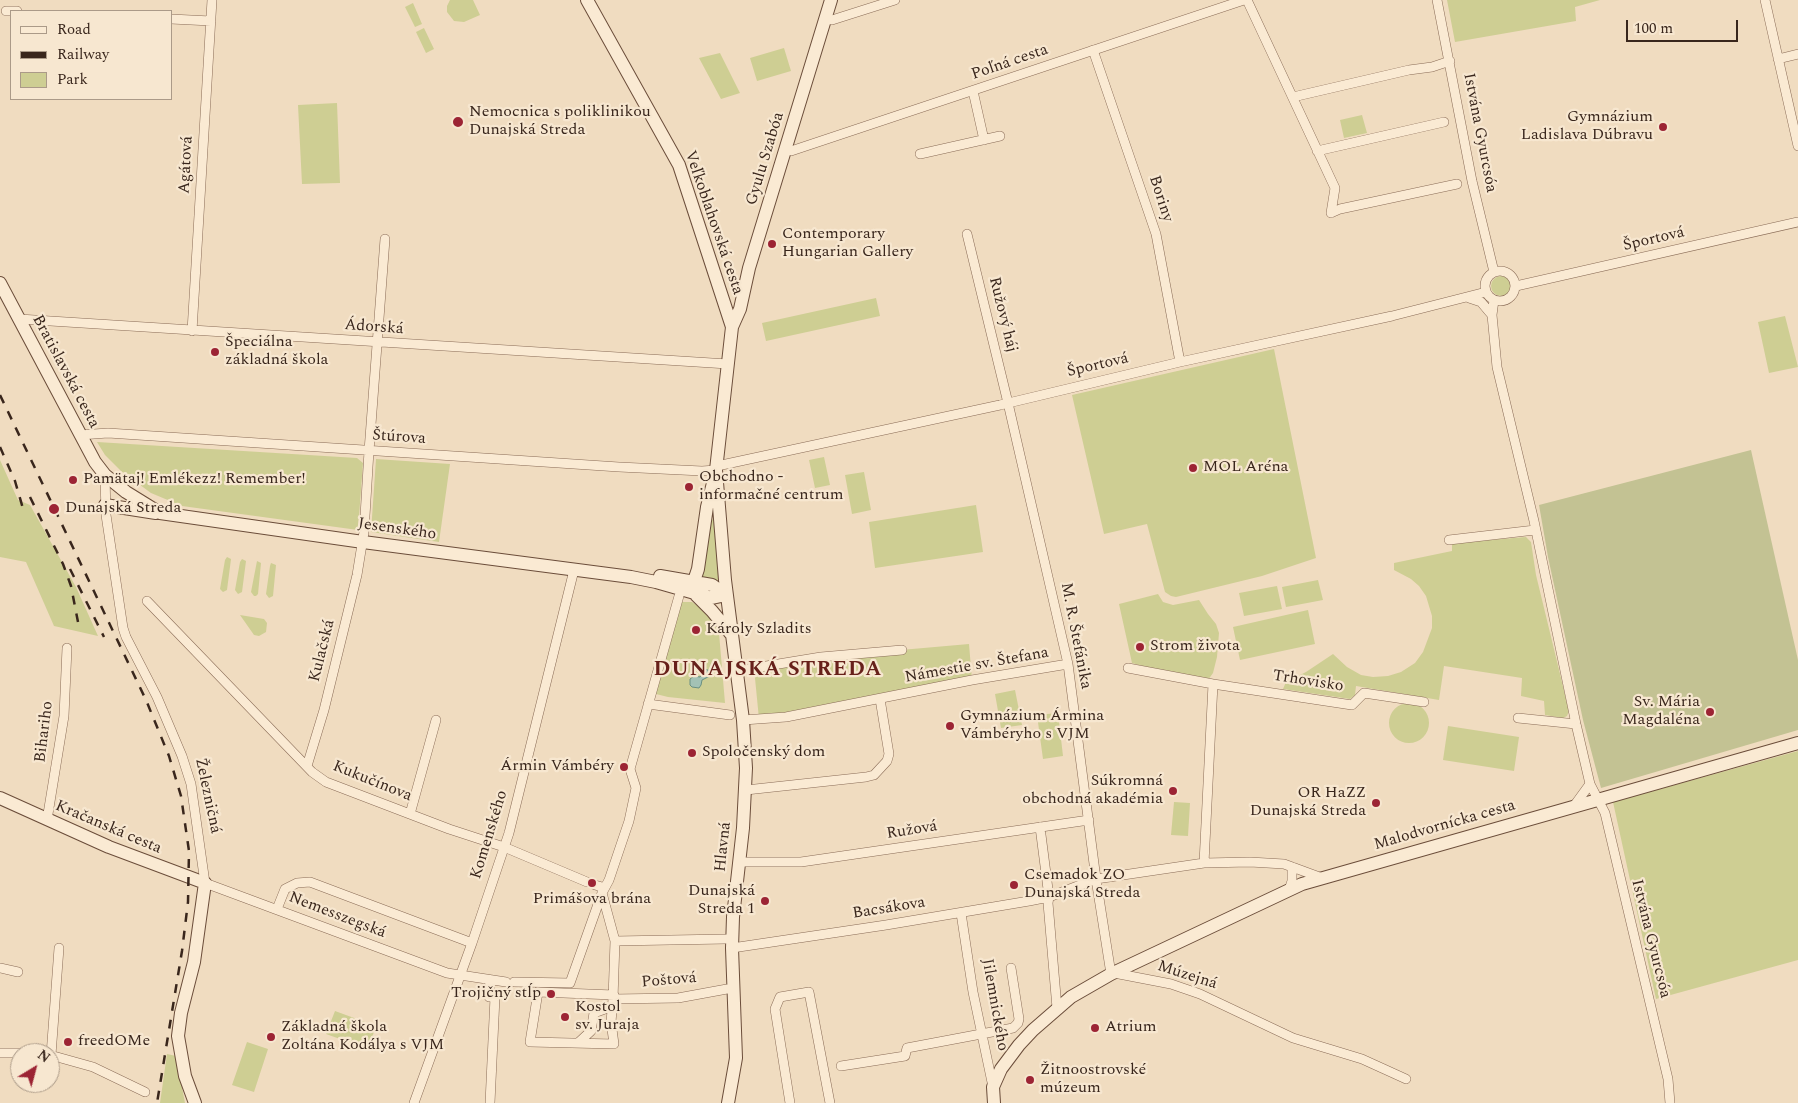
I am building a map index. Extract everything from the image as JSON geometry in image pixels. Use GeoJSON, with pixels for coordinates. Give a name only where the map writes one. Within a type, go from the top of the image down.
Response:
{"type":"FeatureCollection","features":[{"type":"Feature","properties":{"kind":"street","name":"Agátová"},"geometry":{"type":"LineString","coordinates":[[192,331],[212,0]]}},
{"type":"Feature","properties":{"kind":"street","name":"Veľkoblahovská cesta"},"geometry":{"type":"LineString","coordinates":[[588,0],[679,166],[732,327]]}},
{"type":"Feature","properties":{"kind":"street","name":"Gyulu Szabóa"},"geometry":{"type":"LineString","coordinates":[[732,327],[740,309],[785,148],[831,0]]}},
{"type":"Feature","properties":{"kind":"street"},"geometry":{"type":"LineString","coordinates":[[826,19],[832,20],[895,0]]}},
{"type":"Feature","properties":{"kind":"street"},"geometry":{"type":"LineString","coordinates":[[1246,0],[1335,188],[1331,213],[1340,208],[1457,184]]}},
{"type":"Feature","properties":{"kind":"street","name":"Poľná cesta"},"geometry":{"type":"LineString","coordinates":[[785,148],[791,151],[1246,0]]}},
{"type":"Feature","properties":{"kind":"street","name":"Istvána Gyurcsóa"},"geometry":{"type":"LineString","coordinates":[[1437,0],[1472,180],[1494,272]]}},
{"type":"Feature","properties":{"kind":"street"},"geometry":{"type":"LineString","coordinates":[[1765,0],[1798,146]]}},
{"type":"Feature","properties":{"kind":"street"},"geometry":{"type":"LineString","coordinates":[[172,19],[211,21]]}},
{"type":"Feature","properties":{"kind":"street","name":"Boriny"},"geometry":{"type":"LineString","coordinates":[[1093,50],[1156,234],[1180,362]]}},
{"type":"Feature","properties":{"kind":"street"},"geometry":{"type":"LineString","coordinates":[[1778,58],[1798,54]]}},
{"type":"Feature","properties":{"kind":"street"},"geometry":{"type":"LineString","coordinates":[[1293,97],[1409,70],[1432,67],[1450,61]]}},
{"type":"Feature","properties":{"kind":"street"},"geometry":{"type":"LineString","coordinates":[[974,91],[984,140]]}},
{"type":"Feature","properties":{"kind":"street"},"geometry":{"type":"LineString","coordinates":[[1316,151],[1444,122]]}},
{"type":"Feature","properties":{"kind":"street"},"geometry":{"type":"LineString","coordinates":[[920,154],[1000,136]]}},
{"type":"Feature","properties":{"kind":"street","name":"Športová"},"geometry":{"type":"LineString","coordinates":[[1516,286],[1798,222]]}},
{"type":"Feature","properties":{"kind":"street","name":"Ružový háj"},"geometry":{"type":"LineString","coordinates":[[967,234],[1008,403]]}},
{"type":"Feature","properties":{"kind":"street","name":"Kulačská"},"geometry":{"type":"LineString","coordinates":[[307,766],[324,710],[357,575],[363,542],[385,239]]}},
{"type":"Feature","properties":{"kind":"street"},"geometry":{"type":"LineString","coordinates":[[1501,270],[1509,273],[1514,279],[1516,286],[1509,299],[1499,301],[1494,300],[1486,292],[1486,281],[1494,272],[1501,270]]}},
{"type":"Feature","properties":{"kind":"street","name":"Bratislavská cesta"},"geometry":{"type":"LineString","coordinates":[[0,283],[80,435],[95,462],[105,475]]}},
{"type":"Feature","properties":{"kind":"street"},"geometry":{"type":"LineString","coordinates":[[720,288],[730,292],[739,292],[745,287]]}},
{"type":"Feature","properties":{"kind":"street","name":"Športová"},"geometry":{"type":"LineString","coordinates":[[716,468],[1008,403],[1180,362],[1467,298],[1486,292]]}},
{"type":"Feature","properties":{"kind":"street"},"geometry":{"type":"LineString","coordinates":[[1467,298],[1481,302],[1492,315]]}},
{"type":"Feature","properties":{"kind":"street","name":"Istvána Gyurcsóa"},"geometry":{"type":"LineString","coordinates":[[1494,300],[1492,315],[1497,367],[1536,530],[1590,784],[1604,813],[1668,1079],[1670,1103]]}},
{"type":"Feature","properties":{"kind":"street","name":"Ádorská"},"geometry":{"type":"LineString","coordinates":[[19,320],[728,364]]}},
{"type":"Feature","properties":{"kind":"street"},"geometry":{"type":"LineString","coordinates":[[694,580],[698,569],[707,506],[716,468],[732,327]]}},
{"type":"Feature","properties":{"kind":"street","name":"M. R. Štefánika"},"geometry":{"type":"LineString","coordinates":[[1008,403],[1068,664],[1096,879]]}},
{"type":"Feature","properties":{"kind":"street","name":"Štúrova"},"geometry":{"type":"LineString","coordinates":[[80,435],[108,433],[619,467],[702,471],[716,468]]}},
{"type":"Feature","properties":{"kind":"street","name":"Hlavná"},"geometry":{"type":"LineString","coordinates":[[716,468],[726,594],[743,720],[746,768],[746,790],[729,943],[736,1058],[728,1103]]}},
{"type":"Feature","properties":{"kind":"street","name":"Železničná"},"geometry":{"type":"LineString","coordinates":[[105,475],[105,505],[123,628],[157,697],[182,756],[191,784],[205,883],[194,962],[181,1013],[178,1036],[185,1076],[194,1103]]}},
{"type":"Feature","properties":{"kind":"street","name":"Jesenského"},"geometry":{"type":"LineString","coordinates":[[105,475],[126,492],[160,513],[631,577],[656,582],[694,594]]}},
{"type":"Feature","properties":{"kind":"street"},"geometry":{"type":"LineString","coordinates":[[105,505],[160,513]]}},
{"type":"Feature","properties":{"kind":"street"},"geometry":{"type":"LineString","coordinates":[[1449,540],[1536,530]]}},
{"type":"Feature","properties":{"kind":"street","name":"Komenského"},"geometry":{"type":"LineString","coordinates":[[414,1103],[472,943],[504,847],[574,570]]}},
{"type":"Feature","properties":{"kind":"street"},"geometry":{"type":"LineString","coordinates":[[631,577],[646,575],[694,580],[712,584],[726,594]]}},
{"type":"Feature","properties":{"kind":"street"},"geometry":{"type":"LineString","coordinates":[[694,594],[712,598],[726,594]]}},
{"type":"Feature","properties":{"kind":"street"},"geometry":{"type":"LineString","coordinates":[[694,594],[712,610],[732,636]]}},
{"type":"Feature","properties":{"kind":"street"},"geometry":{"type":"LineString","coordinates":[[578,1043],[614,1044],[611,1022],[615,941],[602,893],[611,874],[629,821],[636,788],[630,769],[678,596]]}},
{"type":"Feature","properties":{"kind":"street","name":"Kukučínova"},"geometry":{"type":"LineString","coordinates":[[147,601],[312,772],[326,782],[504,847],[602,888],[602,893]]}},
{"type":"Feature","properties":{"kind":"street","name":"Bihariho"},"geometry":{"type":"LineString","coordinates":[[47,820],[64,716],[67,648]]}},
{"type":"Feature","properties":{"kind":"street","name":"Námestie sv. Štefana"},"geometry":{"type":"LineString","coordinates":[[736,671],[821,657],[902,650]]}},
{"type":"Feature","properties":{"kind":"street","name":"Námestie sv. Štefana"},"geometry":{"type":"LineString","coordinates":[[743,720],[786,717],[972,680],[1068,664]]}},
{"type":"Feature","properties":{"kind":"street","name":"Trhovisko"},"geometry":{"type":"LineString","coordinates":[[1128,668],[1213,684],[1352,705],[1364,693],[1424,702]]}},
{"type":"Feature","properties":{"kind":"street"},"geometry":{"type":"LineString","coordinates":[[1204,863],[1213,684]]}},
{"type":"Feature","properties":{"kind":"street"},"geometry":{"type":"LineString","coordinates":[[746,790],[874,775],[886,761],[889,754],[880,699]]}},
{"type":"Feature","properties":{"kind":"street"},"geometry":{"type":"LineString","coordinates":[[648,704],[730,715]]}},
{"type":"Feature","properties":{"kind":"street"},"geometry":{"type":"LineString","coordinates":[[1518,718],[1576,724]]}},
{"type":"Feature","properties":{"kind":"street"},"geometry":{"type":"LineString","coordinates":[[410,814],[436,720]]}},
{"type":"Feature","properties":{"kind":"street","name":"Malodvornícka cesta"},"geometry":{"type":"LineString","coordinates":[[1112,974],[1302,884],[1798,743]]}},
{"type":"Feature","properties":{"kind":"street"},"geometry":{"type":"LineString","coordinates":[[1574,807],[1590,784]]}},
{"type":"Feature","properties":{"kind":"street","name":"Kračanská cesta"},"geometry":{"type":"LineString","coordinates":[[0,798],[109,847],[205,883]]}},
{"type":"Feature","properties":{"kind":"street","name":"Ružová"},"geometry":{"type":"LineString","coordinates":[[739,862],[801,862],[1089,820]]}},
{"type":"Feature","properties":{"kind":"street"},"geometry":{"type":"LineString","coordinates":[[1040,827],[1049,897],[1057,1008]]}},
{"type":"Feature","properties":{"kind":"street"},"geometry":{"type":"LineString","coordinates":[[993,1087],[997,1075],[1019,1045],[1057,1008],[1070,997],[1112,974],[1096,879],[1204,863],[1250,862],[1284,864],[1322,878]]}},
{"type":"Feature","properties":{"kind":"street"},"geometry":{"type":"LineString","coordinates":[[1289,890],[1292,881],[1292,867]]}},
{"type":"Feature","properties":{"kind":"street","name":"Bacsákova"},"geometry":{"type":"LineString","coordinates":[[615,941],[729,943],[961,913],[1049,897],[1096,879]]}},
{"type":"Feature","properties":{"kind":"street"},"geometry":{"type":"LineString","coordinates":[[276,909],[285,889],[297,883],[310,882],[472,943]]}},
{"type":"Feature","properties":{"kind":"street","name":"Nemesszegská"},"geometry":{"type":"LineString","coordinates":[[205,883],[446,973],[510,982],[570,983],[602,893]]}},
{"type":"Feature","properties":{"kind":"street","name":"Jilemnického"},"geometry":{"type":"LineString","coordinates":[[961,913],[974,992],[993,1087],[994,1103]]}},
{"type":"Feature","properties":{"kind":"street"},"geometry":{"type":"LineString","coordinates":[[51,1043],[60,948]]}},
{"type":"Feature","properties":{"kind":"street"},"geometry":{"type":"LineString","coordinates":[[0,968],[18,972]]}},
{"type":"Feature","properties":{"kind":"street"},"geometry":{"type":"LineString","coordinates":[[841,1066],[905,1056],[907,1048],[1010,1029],[1018,1023],[1011,968]]}},
{"type":"Feature","properties":{"kind":"street","name":"Múzejná"},"geometry":{"type":"LineString","coordinates":[[1112,974],[1171,984],[1200,994],[1293,1038],[1362,1059],[1406,1078]]}},
{"type":"Feature","properties":{"kind":"street"},"geometry":{"type":"LineString","coordinates":[[490,980],[489,997],[495,997],[490,1103]]}},
{"type":"Feature","properties":{"kind":"street","name":"Poštová"},"geometry":{"type":"LineString","coordinates":[[578,1043],[530,1042],[538,992],[613,1000],[678,998],[727,989]]}},
{"type":"Feature","properties":{"kind":"street"},"geometry":{"type":"LineString","coordinates":[[790,1103],[775,1009],[780,997],[809,992],[830,1103]]}},
{"type":"Feature","properties":{"kind":"street"},"geometry":{"type":"LineString","coordinates":[[578,1043],[590,1031],[594,1013],[613,1000]]}},
{"type":"Feature","properties":{"kind":"street"},"geometry":{"type":"LineString","coordinates":[[60,1058],[93,1067],[145,1092]]}},
{"type":"Feature","properties":{"kind":"green space"},"geometry":{"type":"Polygon","coordinates":[[[450,0],[473,0],[480,15],[464,22],[454,21],[447,12],[450,0]]]}},
{"type":"Feature","properties":{"kind":"green space"},"geometry":{"type":"Polygon","coordinates":[[[1447,0],[1600,0],[1575,7],[1576,21],[1455,42],[1447,0]]]}},
{"type":"Feature","properties":{"kind":"green space"},"geometry":{"type":"Polygon","coordinates":[[[413,3],[422,24],[415,27],[405,7],[413,3]]]}},
{"type":"Feature","properties":{"kind":"green space"},"geometry":{"type":"Polygon","coordinates":[[[424,28],[434,49],[426,53],[416,32],[424,28]]]}},
{"type":"Feature","properties":{"kind":"green space"},"geometry":{"type":"Polygon","coordinates":[[[784,48],[791,71],[757,81],[750,58],[784,48]]]}},
{"type":"Feature","properties":{"kind":"green space"},"geometry":{"type":"Polygon","coordinates":[[[720,53],[740,93],[721,99],[699,58],[720,53]]]}},
{"type":"Feature","properties":{"kind":"green space"},"geometry":{"type":"Polygon","coordinates":[[[337,103],[340,183],[302,184],[298,105],[337,103]]]}},
{"type":"Feature","properties":{"kind":"green space"},"geometry":{"type":"Polygon","coordinates":[[[1362,115],[1367,133],[1344,138],[1340,120],[1362,115]]]}},
{"type":"Feature","properties":{"kind":"green space"},"geometry":{"type":"Polygon","coordinates":[[[1501,276],[1508,279],[1511,286],[1508,293],[1501,296],[1494,293],[1491,286],[1494,279],[1501,276]]]}},
{"type":"Feature","properties":{"kind":"green space"},"geometry":{"type":"Polygon","coordinates":[[[876,298],[880,316],[766,341],[762,323],[876,298]]]}},
{"type":"Feature","properties":{"kind":"green space"},"geometry":{"type":"Polygon","coordinates":[[[1785,316],[1798,367],[1769,373],[1758,322],[1785,316]]]}},
{"type":"Feature","properties":{"kind":"green space","name":"MOL Aréna"},"geometry":{"type":"Polygon","coordinates":[[[1274,349],[1316,558],[1262,576],[1176,597],[1171,596],[1165,592],[1147,524],[1104,534],[1072,395],[1274,349]]]}},
{"type":"Feature","properties":{"kind":"green space"},"geometry":{"type":"Polygon","coordinates":[[[97,442],[357,458],[363,463],[358,530],[182,506],[151,493],[121,471],[105,455],[97,442]]]}},
{"type":"Feature","properties":{"kind":"green space"},"geometry":{"type":"Polygon","coordinates":[[[824,457],[830,485],[815,488],[809,460],[824,457]]]}},
{"type":"Feature","properties":{"kind":"green space"},"geometry":{"type":"Polygon","coordinates":[[[376,459],[450,464],[439,542],[371,532],[376,459]]]}},
{"type":"Feature","properties":{"kind":"green space"},"geometry":{"type":"Polygon","coordinates":[[[0,460],[18,500],[30,505],[76,587],[98,636],[54,626],[26,562],[0,557],[0,460]]]}},
{"type":"Feature","properties":{"kind":"green space"},"geometry":{"type":"Polygon","coordinates":[[[864,472],[871,510],[852,514],[845,475],[864,472]]]}},
{"type":"Feature","properties":{"kind":"green space"},"geometry":{"type":"Polygon","coordinates":[[[976,505],[983,552],[875,568],[869,522],[976,505]]]}},
{"type":"Feature","properties":{"kind":"green space"},"geometry":{"type":"Polygon","coordinates":[[[708,519],[717,520],[719,581],[701,577],[708,519]]]}},
{"type":"Feature","properties":{"kind":"green space"},"geometry":{"type":"Polygon","coordinates":[[[1526,537],[1531,542],[1536,575],[1569,711],[1567,716],[1563,718],[1545,715],[1544,701],[1521,696],[1522,678],[1444,666],[1439,700],[1356,686],[1355,695],[1350,699],[1283,689],[1286,682],[1306,672],[1333,654],[1347,667],[1361,675],[1373,677],[1388,676],[1401,672],[1415,663],[1423,652],[1432,628],[1432,616],[1426,596],[1419,586],[1411,579],[1394,570],[1394,563],[1452,551],[1452,543],[1526,537]]]}},
{"type":"Feature","properties":{"kind":"green space"},"geometry":{"type":"Polygon","coordinates":[[[227,557],[231,559],[227,590],[223,592],[220,589],[227,557]]]}},
{"type":"Feature","properties":{"kind":"green space"},"geometry":{"type":"Polygon","coordinates":[[[242,559],[246,561],[242,592],[238,594],[235,590],[242,559]]]}},
{"type":"Feature","properties":{"kind":"green space"},"geometry":{"type":"Polygon","coordinates":[[[257,561],[261,563],[258,594],[254,596],[251,592],[257,561]]]}},
{"type":"Feature","properties":{"kind":"green space"},"geometry":{"type":"Polygon","coordinates":[[[271,563],[276,565],[273,596],[269,598],[266,594],[271,563]]]}},
{"type":"Feature","properties":{"kind":"green space"},"geometry":{"type":"Polygon","coordinates":[[[1318,580],[1323,600],[1286,607],[1282,587],[1318,580]]]}},
{"type":"Feature","properties":{"kind":"green space"},"geometry":{"type":"Polygon","coordinates":[[[1277,586],[1282,609],[1244,616],[1239,593],[1277,586]]]}},
{"type":"Feature","properties":{"kind":"green space"},"geometry":{"type":"Polygon","coordinates":[[[1158,594],[1163,602],[1173,605],[1199,600],[1216,624],[1219,633],[1217,657],[1213,673],[1208,680],[1156,670],[1132,663],[1119,604],[1158,594]]]}},
{"type":"Feature","properties":{"kind":"green space"},"geometry":{"type":"Polygon","coordinates":[[[679,602],[692,602],[708,613],[719,633],[725,703],[668,697],[652,693],[679,602]]]}},
{"type":"Feature","properties":{"kind":"green space"},"geometry":{"type":"Polygon","coordinates":[[[1308,610],[1315,644],[1240,660],[1233,627],[1308,610]]]}},
{"type":"Feature","properties":{"kind":"green space"},"geometry":{"type":"Polygon","coordinates":[[[240,615],[264,619],[267,623],[266,632],[259,636],[254,635],[240,615]]]}},
{"type":"Feature","properties":{"kind":"green space"},"geometry":{"type":"Polygon","coordinates":[[[969,644],[972,680],[759,719],[754,668],[821,657],[969,644]]]}},
{"type":"Feature","properties":{"kind":"green space"},"geometry":{"type":"Polygon","coordinates":[[[1015,690],[1022,725],[1001,728],[995,694],[1015,690]]]}},
{"type":"Feature","properties":{"kind":"green space"},"geometry":{"type":"Polygon","coordinates":[[[1413,703],[1420,706],[1426,712],[1429,723],[1428,731],[1420,740],[1413,743],[1405,743],[1398,740],[1390,731],[1389,719],[1392,712],[1401,704],[1413,703]]]}},
{"type":"Feature","properties":{"kind":"green space"},"geometry":{"type":"Polygon","coordinates":[[[1058,713],[1063,756],[1043,759],[1037,715],[1058,713]]]}},
{"type":"Feature","properties":{"kind":"green space"},"geometry":{"type":"Polygon","coordinates":[[[1448,726],[1519,737],[1514,771],[1443,760],[1448,726]]]}},
{"type":"Feature","properties":{"kind":"green space"},"geometry":{"type":"Polygon","coordinates":[[[1798,751],[1798,960],[1656,999],[1613,802],[1798,751]]]}},
{"type":"Feature","properties":{"kind":"green space"},"geometry":{"type":"Polygon","coordinates":[[[1174,802],[1190,803],[1188,836],[1171,835],[1174,802]]]}},
{"type":"Feature","properties":{"kind":"green space"},"geometry":{"type":"Polygon","coordinates":[[[335,1011],[376,1026],[368,1049],[326,1034],[335,1011]]]}},
{"type":"Feature","properties":{"kind":"green space"},"geometry":{"type":"Polygon","coordinates":[[[247,1042],[268,1049],[254,1092],[232,1085],[247,1042]]]}},
{"type":"Feature","properties":{"kind":"green space"},"geometry":{"type":"Polygon","coordinates":[[[167,1054],[176,1056],[185,1103],[160,1103],[167,1054]]]}},
{"type":"Feature","properties":{"kind":"shaded area"},"geometry":{"type":"Polygon","coordinates":[[[1751,450],[1798,660],[1798,730],[1601,788],[1583,720],[1548,557],[1539,505],[1751,450]]]}},
{"type":"Feature","properties":{"kind":"shaded area"},"geometry":{"type":"Polygon","coordinates":[[[705,669],[710,671],[710,676],[702,680],[699,688],[692,687],[690,679],[694,676],[700,677],[705,669]]]}},
{"type":"Feature","properties":{"kind":"railway"},"geometry":{"type":"LineString","coordinates":[[0,395],[146,700],[169,756],[181,796],[189,851],[188,902],[182,951],[157,1103]]}},
{"type":"Feature","properties":{"kind":"railway"},"geometry":{"type":"LineString","coordinates":[[0,447],[15,481],[24,512]]}},
{"type":"Feature","properties":{"kind":"railway"},"geometry":{"type":"LineString","coordinates":[[30,497],[63,564],[71,586],[78,622]]}},
{"type":"Feature","properties":{"kind":"railway"},"geometry":{"type":"LineString","coordinates":[[70,569],[104,637]]}},
{"type":"Feature","properties":{"kind":"place","name":"Nemocnica s poliklinikou Dunajská Streda"},"geometry":{"type":"Point","coordinates":[458,122]}},
{"type":"Feature","properties":{"kind":"place","name":"Gymnázium Ladislava Dúbravu"},"geometry":{"type":"Point","coordinates":[1663,127]}},
{"type":"Feature","properties":{"kind":"place","name":"Contemporary Hungarian Gallery"},"geometry":{"type":"Point","coordinates":[772,244]}},
{"type":"Feature","properties":{"kind":"place","name":"Špeciálna základná škola"},"geometry":{"type":"Point","coordinates":[215,352]}},
{"type":"Feature","properties":{"kind":"place","name":"MOL Aréna"},"geometry":{"type":"Point","coordinates":[1193,468]}},
{"type":"Feature","properties":{"kind":"place","name":"Pamätaj! Emlékezz! Remember!"},"geometry":{"type":"Point","coordinates":[73,480]}},
{"type":"Feature","properties":{"kind":"place","name":"Obchodno - informačné centrum"},"geometry":{"type":"Point","coordinates":[689,487]}},
{"type":"Feature","properties":{"kind":"place","name":"Dunajská Streda"},"geometry":{"type":"Point","coordinates":[54,509]}},
{"type":"Feature","properties":{"kind":"place","name":"Károly Szladits"},"geometry":{"type":"Point","coordinates":[696,630]}},
{"type":"Feature","properties":{"kind":"place","name":"Strom života"},"geometry":{"type":"Point","coordinates":[1140,647]}},
{"type":"Feature","properties":{"kind":"place","name":"Sv. Mária Magdaléna"},"geometry":{"type":"Point","coordinates":[1710,712]}},
{"type":"Feature","properties":{"kind":"place","name":"Gymnázium Ármina Vámbéryho s VJM"},"geometry":{"type":"Point","coordinates":[950,726]}},
{"type":"Feature","properties":{"kind":"place","name":"Spoločenský dom"},"geometry":{"type":"Point","coordinates":[692,753]}},
{"type":"Feature","properties":{"kind":"place","name":"Ármin Vámbéry"},"geometry":{"type":"Point","coordinates":[624,767]}},
{"type":"Feature","properties":{"kind":"place","name":"Súkromná obchodná akadémia"},"geometry":{"type":"Point","coordinates":[1173,791]}},
{"type":"Feature","properties":{"kind":"place","name":"OR HaZZ Dunajská Streda"},"geometry":{"type":"Point","coordinates":[1376,803]}},
{"type":"Feature","properties":{"kind":"place","name":"Primášova brána"},"geometry":{"type":"Point","coordinates":[592,883]}},
{"type":"Feature","properties":{"kind":"place","name":"Csemadok ZO Dunajská Streda"},"geometry":{"type":"Point","coordinates":[1014,885]}},
{"type":"Feature","properties":{"kind":"place","name":"Dunajská Streda 1"},"geometry":{"type":"Point","coordinates":[765,901]}},
{"type":"Feature","properties":{"kind":"place","name":"Trojičný stĺp"},"geometry":{"type":"Point","coordinates":[551,994]}},
{"type":"Feature","properties":{"kind":"place","name":"Kostol sv. Juraja"},"geometry":{"type":"Point","coordinates":[565,1017]}},
{"type":"Feature","properties":{"kind":"place","name":"Atrium"},"geometry":{"type":"Point","coordinates":[1095,1028]}},
{"type":"Feature","properties":{"kind":"place","name":"Základná škola Zoltána Kodálya s VJM"},"geometry":{"type":"Point","coordinates":[271,1037]}},
{"type":"Feature","properties":{"kind":"place","name":"freedOMe"},"geometry":{"type":"Point","coordinates":[68,1042]}},
{"type":"Feature","properties":{"kind":"place","name":"Žitnoostrovské múzeum"},"geometry":{"type":"Point","coordinates":[1030,1080]}},
{"type":"Feature","properties":{"kind":"district","name":"DUNAJSKÁ STREDA"},"geometry":{"type":"Point","coordinates":[768,671]}}]}
